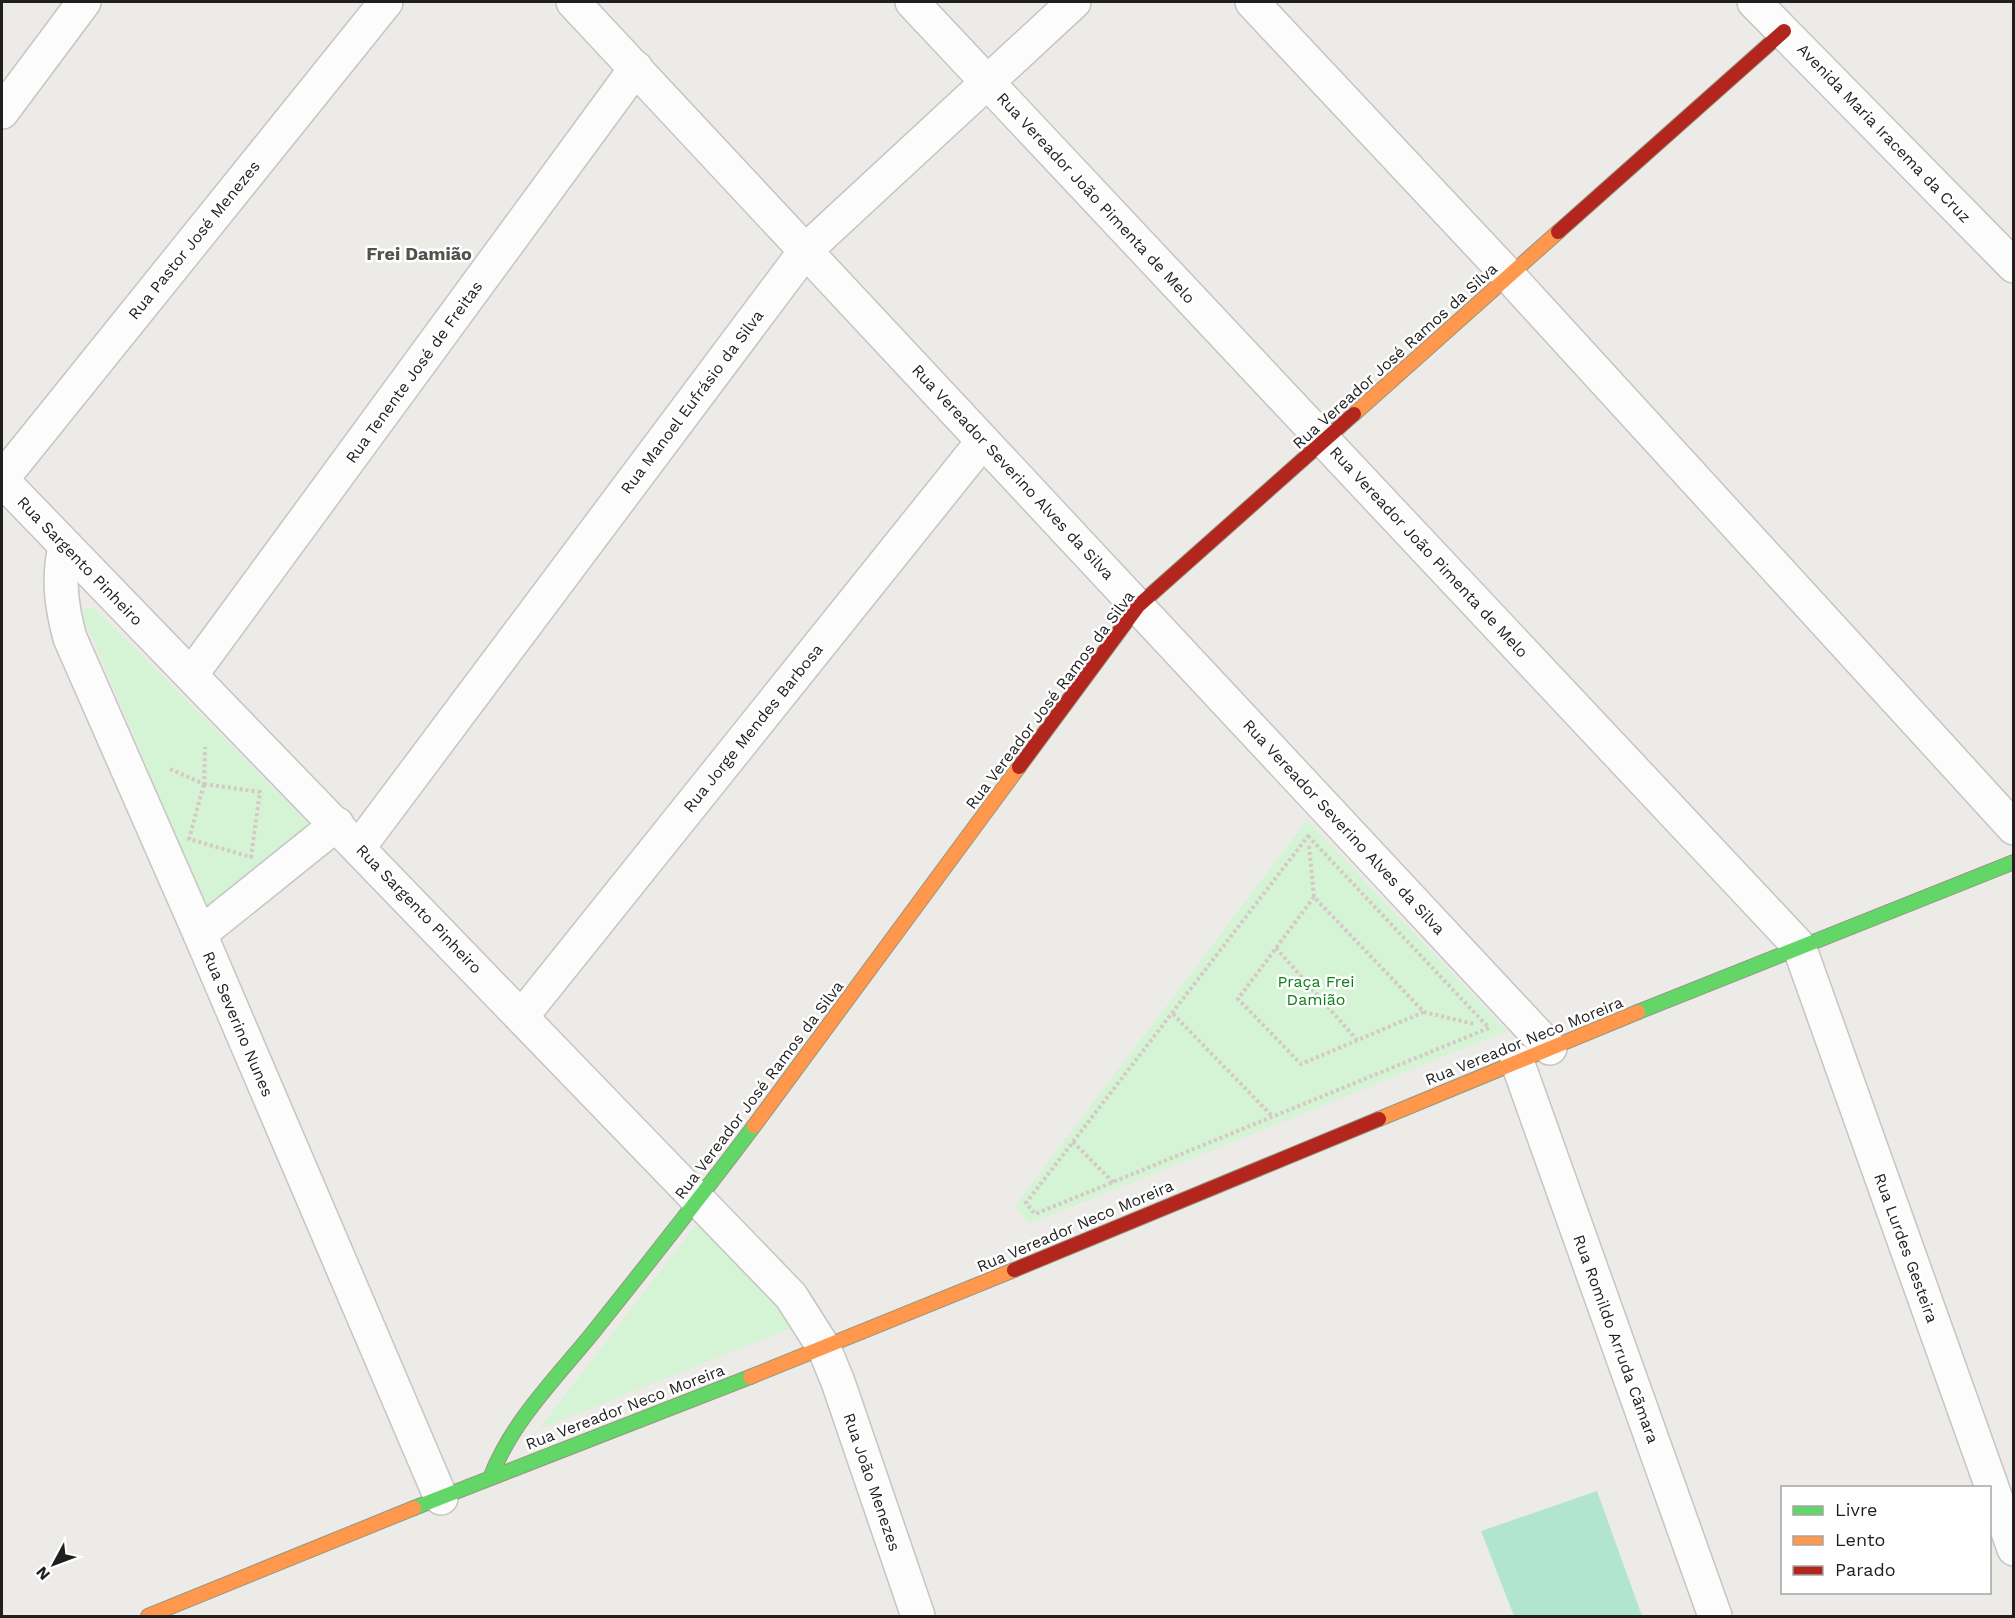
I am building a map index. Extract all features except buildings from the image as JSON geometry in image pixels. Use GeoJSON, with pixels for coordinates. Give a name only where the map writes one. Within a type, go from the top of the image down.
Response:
{"type":"FeatureCollection","features":[{"type":"Feature","properties":{"kind":"street"},"geometry":{"type":"LineString","coordinates":[[2,112],[84,2]]}},
{"type":"Feature","properties":{"kind":"street","name":"Rua Pastor José Menezes"},"geometry":{"type":"LineString","coordinates":[[2,480],[386,2]]}},
{"type":"Feature","properties":{"kind":"street","name":"Rua Vereador Severino Alves da Silva"},"geometry":{"type":"LineString","coordinates":[[573,2],[1550,1047]]}},
{"type":"Feature","properties":{"kind":"street","name":"Rua Vereador João Pimenta de Melo"},"geometry":{"type":"LineString","coordinates":[[912,2],[1798,946]]}},
{"type":"Feature","properties":{"kind":"street","name":"Rua Manoel Eufrásio da Silva"},"geometry":{"type":"LineString","coordinates":[[359,847],[806,250],[1074,2]]}},
{"type":"Feature","properties":{"kind":"street"},"geometry":{"type":"LineString","coordinates":[[1252,2],[1509,276],[2013,828]]}},
{"type":"Feature","properties":{"kind":"street","name":"Avenida Maria Iracema da Cruz"},"geometry":{"type":"LineString","coordinates":[[1754,2],[2013,266]]}},
{"type":"Feature","properties":{"kind":"street","name":"Rua Vereador José Ramos da Silva"},"geometry":{"type":"LineString","coordinates":[[491,1476],[500,1452],[541,1393],[700,1199],[1138,606],[1784,31]]}},
{"type":"Feature","properties":{"kind":"street","name":"Rua Tenente José de Freitas"},"geometry":{"type":"LineString","coordinates":[[192,675],[636,68]]}},
{"type":"Feature","properties":{"kind":"street","name":"Rua Jorge Mendes Barbosa"},"geometry":{"type":"LineString","coordinates":[[522,1016],[983,441]]}},
{"type":"Feature","properties":{"kind":"street","name":"Rua Sargento Pinheiro"},"geometry":{"type":"LineString","coordinates":[[2,480],[700,1199],[791,1296],[824,1348]]}},
{"type":"Feature","properties":{"kind":"street","name":"Rua Severino Nunes"},"geometry":{"type":"LineString","coordinates":[[65,546],[59,573],[60,602],[70,638],[200,934],[441,1498]]}},
{"type":"Feature","properties":{"kind":"street"},"geometry":{"type":"LineString","coordinates":[[200,934],[337,824]]}},
{"type":"Feature","properties":{"kind":"street","name":"Rua Vereador Neco Moreira"},"geometry":{"type":"LineString","coordinates":[[148,1617],[491,1476],[824,1348],[1550,1047],[2013,862]]}},
{"type":"Feature","properties":{"kind":"street","name":"Rua Lurdes Gesteira"},"geometry":{"type":"LineString","coordinates":[[1798,946],[1990,1486]]}},
{"type":"Feature","properties":{"kind":"street","name":"Rua Romildo Arruda Cãmara"},"geometry":{"type":"LineString","coordinates":[[1517,1061],[1715,1617]]}},
{"type":"Feature","properties":{"kind":"street","name":"Rua João Menezes"},"geometry":{"type":"LineString","coordinates":[[824,1348],[838,1382],[918,1617]]}},
{"type":"Feature","properties":{"kind":"street","name":"Rua Lurdes Gesteira"},"geometry":{"type":"LineString","coordinates":[[1991,1488],[2013,1550]]}},
{"type":"Feature","properties":{"kind":"path"},"geometry":{"type":"LineString","coordinates":[[189,839],[204,784],[205,744]]}},
{"type":"Feature","properties":{"kind":"path"},"geometry":{"type":"LineString","coordinates":[[165,767],[204,784],[260,792]]}},
{"type":"Feature","properties":{"kind":"path"},"geometry":{"type":"LineString","coordinates":[[252,783],[268,800]]}},
{"type":"Feature","properties":{"kind":"path"},"geometry":{"type":"LineString","coordinates":[[251,857],[260,792]]}},
{"type":"Feature","properties":{"kind":"path"},"geometry":{"type":"LineString","coordinates":[[184,828],[193,849]]}},
{"type":"Feature","properties":{"kind":"path"},"geometry":{"type":"LineString","coordinates":[[1308,836],[1314,897],[1424,1012],[1490,1028]]}},
{"type":"Feature","properties":{"kind":"path"},"geometry":{"type":"LineString","coordinates":[[1308,836],[1026,1203],[1035,1214],[1490,1028]]}},
{"type":"Feature","properties":{"kind":"path"},"geometry":{"type":"LineString","coordinates":[[1308,836],[1490,1028]]}},
{"type":"Feature","properties":{"kind":"path"},"geometry":{"type":"LineString","coordinates":[[189,839],[251,857]]}},
{"type":"Feature","properties":{"kind":"path"},"geometry":{"type":"LineString","coordinates":[[243,863],[260,851]]}},
{"type":"Feature","properties":{"kind":"path"},"geometry":{"type":"LineString","coordinates":[[1314,897],[1238,999],[1301,1064],[1424,1012]]}},
{"type":"Feature","properties":{"kind":"path"},"geometry":{"type":"LineString","coordinates":[[1276,948],[1357,1040]]}},
{"type":"Feature","properties":{"kind":"path"},"geometry":{"type":"LineString","coordinates":[[1173,1014],[1273,1117]]}},
{"type":"Feature","properties":{"kind":"path"},"geometry":{"type":"LineString","coordinates":[[1073,1142],[1114,1183]]}},
{"type":"Feature","properties":{"kind":"green space"},"geometry":{"type":"Polygon","coordinates":[[[85,608],[94,608],[311,826],[206,907],[83,616],[85,608]]]}},
{"type":"Feature","properties":{"kind":"green space","name":"Praça Frei Damião"},"geometry":{"type":"Polygon","coordinates":[[[1307,820],[1507,1031],[1029,1224],[1015,1206],[1307,820]]]}},
{"type":"Feature","properties":{"kind":"green space"},"geometry":{"type":"Polygon","coordinates":[[[698,1222],[801,1324],[539,1429],[698,1222]]]}},
{"type":"Feature","properties":{"kind":"green space"},"geometry":{"type":"Polygon","coordinates":[[[1597,1491],[1642,1616],[1514,1616],[1481,1531],[1597,1491]]]}},
{"type":"Feature","properties":{"kind":"traffic: fast"},"geometry":{"type":"LineString","coordinates":[[1638,1012],[2014,862]]}},
{"type":"Feature","properties":{"kind":"traffic: fast"},"geometry":{"type":"LineString","coordinates":[[491,1476],[510,1438],[535,1402],[591,1335],[754,1126]]}},
{"type":"Feature","properties":{"kind":"traffic: fast"},"geometry":{"type":"LineString","coordinates":[[414,1508],[750,1377]]}},
{"type":"Feature","properties":{"kind":"traffic: slow"},"geometry":{"type":"LineString","coordinates":[[1354,414],[1558,232]]}},
{"type":"Feature","properties":{"kind":"traffic: slow"},"geometry":{"type":"LineString","coordinates":[[754,1126],[1019,767]]}},
{"type":"Feature","properties":{"kind":"traffic: slow"},"geometry":{"type":"LineString","coordinates":[[1379,1119],[1638,1012]]}},
{"type":"Feature","properties":{"kind":"traffic: slow"},"geometry":{"type":"LineString","coordinates":[[750,1377],[1014,1270]]}},
{"type":"Feature","properties":{"kind":"traffic: slow"},"geometry":{"type":"LineString","coordinates":[[148,1616],[414,1508]]}},
{"type":"Feature","properties":{"kind":"traffic: jam"},"geometry":{"type":"LineString","coordinates":[[1558,232],[1784,31]]}},
{"type":"Feature","properties":{"kind":"traffic: jam"},"geometry":{"type":"LineString","coordinates":[[1019,767],[1138,606],[1354,414]]}},
{"type":"Feature","properties":{"kind":"traffic: jam"},"geometry":{"type":"LineString","coordinates":[[1014,1270],[1379,1119]]}},
{"type":"Feature","properties":{"kind":"district","name":"Frei Damião"},"geometry":{"type":"Point","coordinates":[419,253]}}]}
